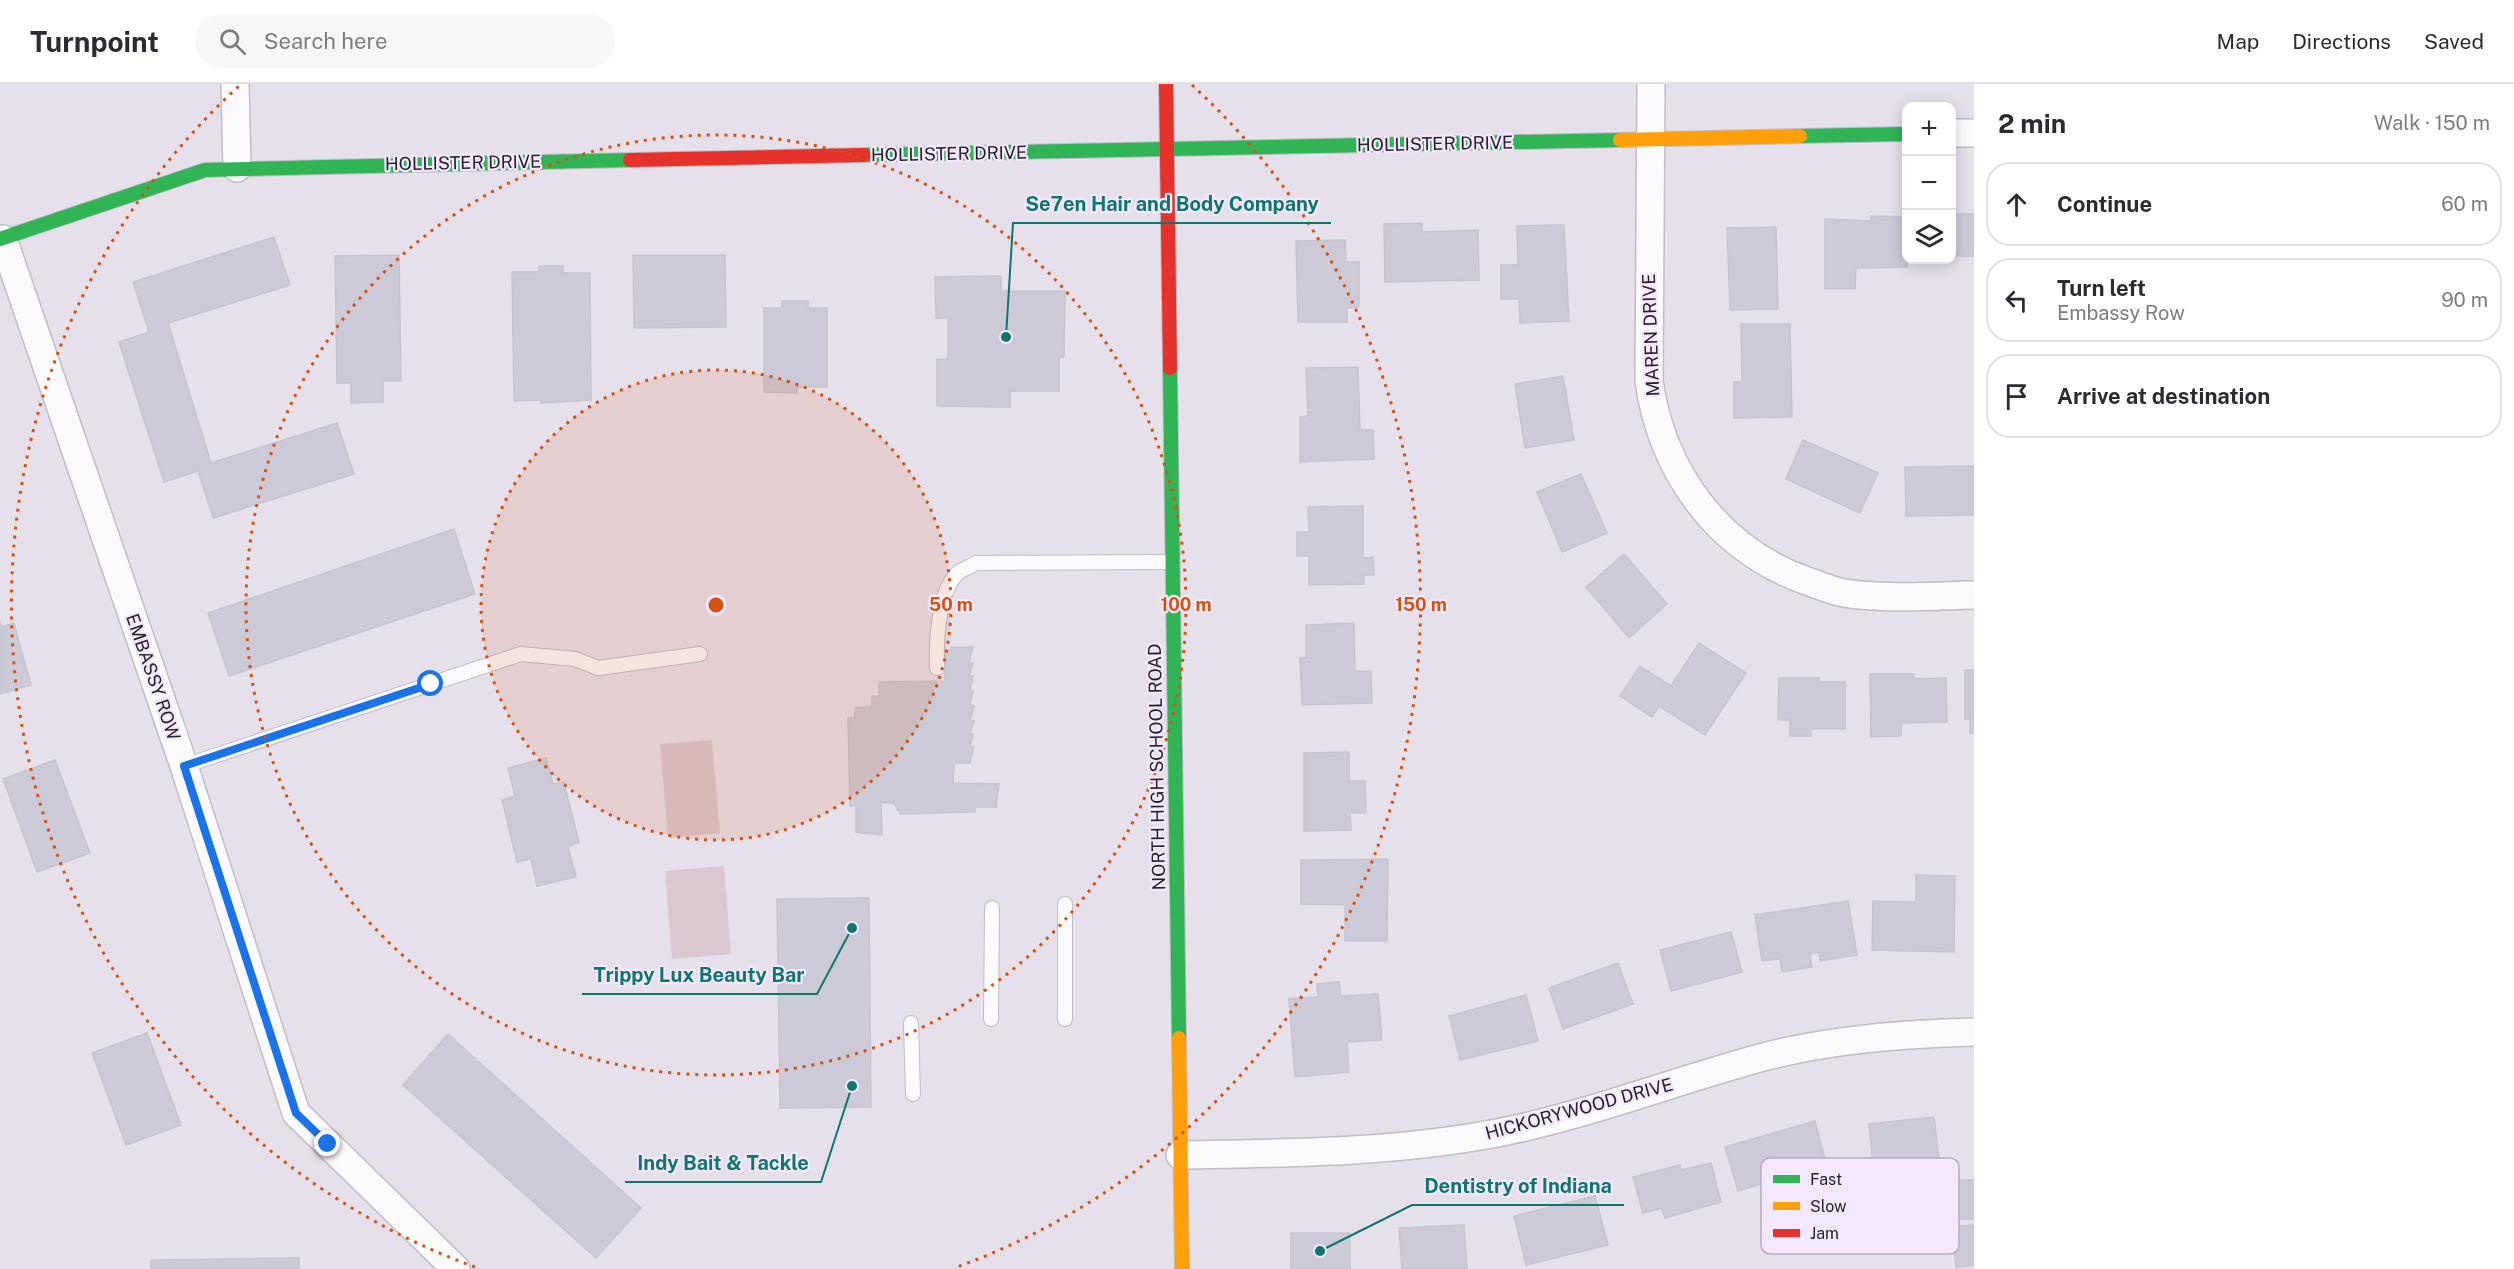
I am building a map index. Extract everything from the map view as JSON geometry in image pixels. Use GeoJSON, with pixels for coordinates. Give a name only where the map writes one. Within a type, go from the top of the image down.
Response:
{"type":"FeatureCollection","features":[{"type":"Feature","properties":{"kind":"street"},"geometry":{"type":"LineString","coordinates":[[235,84],[237,168]]}},
{"type":"Feature","properties":{"kind":"street","name":"NORTH HIGH SCHOOL ROAD"},"geometry":{"type":"LineString","coordinates":[[1166,84],[1182,1269]]}},
{"type":"Feature","properties":{"kind":"street","name":"MAREN DRIVE"},"geometry":{"type":"LineString","coordinates":[[1651,84],[1648,353],[1650,388],[1662,438],[1680,476],[1724,532],[1759,559],[1783,573],[1830,590],[1880,597],[1974,595]]}},
{"type":"Feature","properties":{"kind":"street"},"geometry":{"type":"LineString","coordinates":[[1956,133],[1974,133]]}},
{"type":"Feature","properties":{"kind":"street","name":"HOLLISTER DRIVE"},"geometry":{"type":"LineString","coordinates":[[2,239],[205,170],[237,168],[1167,151],[1902,134]]}},
{"type":"Feature","properties":{"kind":"street","name":"EMBASSY ROW"},"geometry":{"type":"LineString","coordinates":[[2,239],[184,766],[296,1113],[456,1269]]}},
{"type":"Feature","properties":{"kind":"street","name":"HICKORYWOOD DRIVE"},"geometry":{"type":"LineString","coordinates":[[1180,1155],[1335,1152],[1448,1141],[1558,1118],[1724,1068],[1794,1050],[1879,1036],[1974,1032]]}},
{"type":"Feature","properties":{"kind":"lane"},"geometry":{"type":"LineString","coordinates":[[937,668],[935,636],[944,599],[957,573],[976,563],[1172,562]]}},
{"type":"Feature","properties":{"kind":"lane"},"geometry":{"type":"LineString","coordinates":[[184,766],[521,654],[575,659],[598,668],[700,654]]}},
{"type":"Feature","properties":{"kind":"lane"},"geometry":{"type":"LineString","coordinates":[[1065,904],[1065,1019]]}},
{"type":"Feature","properties":{"kind":"lane"},"geometry":{"type":"LineString","coordinates":[[991,1019],[992,908]]}},
{"type":"Feature","properties":{"kind":"lane"},"geometry":{"type":"LineString","coordinates":[[911,1023],[913,1094]]}},
{"type":"Feature","properties":{"kind":"shaded area"},"geometry":{"type":"Polygon","coordinates":[[[712,740],[720,833],[668,838],[660,744],[712,740]]]}},
{"type":"Feature","properties":{"kind":"shaded area"},"geometry":{"type":"Polygon","coordinates":[[[724,866],[731,954],[672,959],[665,871],[724,866]]]}},
{"type":"Feature","properties":{"kind":"building"},"geometry":{"type":"Polygon","coordinates":[[[1956,214],[1974,214],[1974,256],[1956,256],[1956,214]]]}},
{"type":"Feature","properties":{"kind":"building"},"geometry":{"type":"Polygon","coordinates":[[[1871,216],[1902,217],[1902,264],[1907,264],[1907,267],[1856,268],[1855,289],[1825,289],[1825,219],[1871,221],[1871,216]]]}},
{"type":"Feature","properties":{"kind":"building"},"geometry":{"type":"Polygon","coordinates":[[[1422,223],[1422,232],[1478,230],[1479,280],[1385,282],[1384,224],[1422,223]]]}},
{"type":"Feature","properties":{"kind":"building"},"geometry":{"type":"Polygon","coordinates":[[[1564,225],[1569,321],[1520,323],[1519,299],[1501,299],[1501,265],[1518,265],[1517,226],[1564,225]]]}},
{"type":"Feature","properties":{"kind":"building"},"geometry":{"type":"Polygon","coordinates":[[[1776,227],[1778,309],[1730,310],[1727,228],[1776,227]]]}},
{"type":"Feature","properties":{"kind":"building"},"geometry":{"type":"Polygon","coordinates":[[[274,237],[290,285],[168,323],[211,463],[337,423],[354,474],[213,518],[198,471],[164,482],[119,342],[149,332],[133,282],[274,237]]]}},
{"type":"Feature","properties":{"kind":"building"},"geometry":{"type":"Polygon","coordinates":[[[1345,240],[1346,262],[1359,262],[1359,307],[1347,308],[1347,322],[1298,322],[1296,241],[1345,240]]]}},
{"type":"Feature","properties":{"kind":"building"},"geometry":{"type":"Polygon","coordinates":[[[399,255],[401,381],[383,381],[383,402],[351,403],[351,383],[337,383],[335,256],[399,255]]]}},
{"type":"Feature","properties":{"kind":"building"},"geometry":{"type":"Polygon","coordinates":[[[633,255],[725,255],[726,327],[634,328],[633,255]]]}},
{"type":"Feature","properties":{"kind":"building"},"geometry":{"type":"Polygon","coordinates":[[[539,266],[563,266],[563,273],[590,273],[591,400],[541,403],[541,400],[514,401],[512,272],[539,272],[539,266]]]}},
{"type":"Feature","properties":{"kind":"building"},"geometry":{"type":"Polygon","coordinates":[[[1001,276],[1001,291],[1065,291],[1064,357],[1059,357],[1059,391],[1010,391],[1010,407],[937,406],[937,359],[948,359],[948,318],[936,318],[935,277],[1001,276]]]}},
{"type":"Feature","properties":{"kind":"building"},"geometry":{"type":"Polygon","coordinates":[[[782,301],[808,301],[808,308],[827,308],[827,387],[797,387],[797,393],[764,392],[764,308],[782,308],[782,301]]]}},
{"type":"Feature","properties":{"kind":"building"},"geometry":{"type":"Polygon","coordinates":[[[1741,324],[1790,324],[1792,417],[1734,418],[1734,382],[1742,382],[1741,324]]]}},
{"type":"Feature","properties":{"kind":"building"},"geometry":{"type":"Polygon","coordinates":[[[1358,367],[1360,430],[1373,430],[1374,459],[1300,462],[1300,417],[1308,416],[1306,368],[1358,367]]]}},
{"type":"Feature","properties":{"kind":"building"},"geometry":{"type":"Polygon","coordinates":[[[1563,376],[1574,440],[1525,448],[1515,384],[1563,376]]]}},
{"type":"Feature","properties":{"kind":"building"},"geometry":{"type":"Polygon","coordinates":[[[1803,440],[1878,473],[1860,513],[1786,479],[1803,440]]]}},
{"type":"Feature","properties":{"kind":"building"},"geometry":{"type":"Polygon","coordinates":[[[1974,466],[1974,515],[1906,516],[1905,467],[1974,466]]]}},
{"type":"Feature","properties":{"kind":"building"},"geometry":{"type":"Polygon","coordinates":[[[1581,474],[1607,533],[1562,552],[1537,492],[1581,474]]]}},
{"type":"Feature","properties":{"kind":"building"},"geometry":{"type":"Polygon","coordinates":[[[1363,506],[1363,558],[1373,557],[1374,575],[1364,575],[1364,584],[1309,585],[1309,556],[1297,556],[1297,532],[1309,532],[1308,507],[1363,506]]]}},
{"type":"Feature","properties":{"kind":"building"},"geometry":{"type":"Polygon","coordinates":[[[454,529],[475,594],[229,676],[208,613],[454,529]]]}},
{"type":"Feature","properties":{"kind":"building"},"geometry":{"type":"Polygon","coordinates":[[[1624,554],[1667,604],[1629,638],[1586,587],[1624,554]]]}},
{"type":"Feature","properties":{"kind":"building"},"geometry":{"type":"Polygon","coordinates":[[[0,622],[1,627],[14,623],[31,685],[0,694],[0,622]]]}},
{"type":"Feature","properties":{"kind":"building"},"geometry":{"type":"Polygon","coordinates":[[[1354,623],[1355,671],[1371,671],[1372,703],[1302,705],[1300,658],[1306,658],[1306,625],[1354,623]]]}},
{"type":"Feature","properties":{"kind":"building"},"geometry":{"type":"Polygon","coordinates":[[[1699,643],[1746,673],[1705,735],[1659,706],[1652,717],[1620,696],[1640,666],[1671,686],[1699,643]]]}},
{"type":"Feature","properties":{"kind":"building"},"geometry":{"type":"Polygon","coordinates":[[[951,647],[973,647],[969,663],[973,663],[969,676],[973,676],[970,705],[974,706],[970,720],[974,721],[970,734],[973,734],[970,747],[974,747],[970,763],[954,763],[953,783],[999,784],[996,807],[975,807],[975,812],[900,814],[894,803],[881,803],[882,835],[856,832],[856,806],[850,806],[848,718],[854,718],[856,707],[872,707],[872,696],[879,696],[879,682],[945,681],[944,650],[951,650],[951,647]]]}},
{"type":"Feature","properties":{"kind":"building"},"geometry":{"type":"Polygon","coordinates":[[[1965,670],[1974,670],[1974,733],[1970,733],[1970,719],[1965,719],[1965,670]]]}},
{"type":"Feature","properties":{"kind":"building"},"geometry":{"type":"Polygon","coordinates":[[[1870,674],[1914,674],[1914,679],[1946,678],[1947,722],[1901,723],[1901,736],[1871,737],[1870,674]]]}},
{"type":"Feature","properties":{"kind":"building"},"geometry":{"type":"Polygon","coordinates":[[[1779,678],[1819,678],[1819,682],[1845,682],[1845,729],[1811,729],[1811,736],[1790,736],[1790,720],[1778,720],[1779,678]]]}},
{"type":"Feature","properties":{"kind":"building"},"geometry":{"type":"Polygon","coordinates":[[[1349,752],[1349,781],[1365,781],[1366,813],[1350,813],[1351,830],[1304,831],[1304,753],[1349,752]]]}},
{"type":"Feature","properties":{"kind":"building"},"geometry":{"type":"Polygon","coordinates":[[[546,758],[553,784],[564,782],[579,843],[568,846],[576,877],[537,886],[531,859],[517,862],[502,800],[515,796],[508,768],[546,758]]]}},
{"type":"Feature","properties":{"kind":"building"},"geometry":{"type":"Polygon","coordinates":[[[55,760],[90,853],[37,872],[3,779],[55,760]]]}},
{"type":"Feature","properties":{"kind":"building"},"geometry":{"type":"Polygon","coordinates":[[[1388,859],[1387,941],[1345,941],[1345,905],[1301,904],[1301,860],[1388,859]]]}},
{"type":"Feature","properties":{"kind":"building"},"geometry":{"type":"Polygon","coordinates":[[[1916,875],[1955,876],[1954,952],[1872,950],[1873,901],[1916,902],[1916,875]]]}},
{"type":"Feature","properties":{"kind":"building"},"geometry":{"type":"Polygon","coordinates":[[[869,898],[871,1107],[780,1108],[777,899],[869,898]]]}},
{"type":"Feature","properties":{"kind":"building"},"geometry":{"type":"Polygon","coordinates":[[[1848,901],[1857,955],[1820,961],[1819,952],[1810,954],[1812,967],[1782,972],[1780,959],[1762,961],[1755,915],[1848,901]]]}},
{"type":"Feature","properties":{"kind":"building"},"geometry":{"type":"Polygon","coordinates":[[[1731,932],[1742,972],[1671,991],[1660,950],[1731,932]]]}},
{"type":"Feature","properties":{"kind":"building"},"geometry":{"type":"Polygon","coordinates":[[[1618,963],[1633,1004],[1563,1029],[1549,988],[1618,963]]]}},
{"type":"Feature","properties":{"kind":"building"},"geometry":{"type":"Polygon","coordinates":[[[1339,982],[1341,996],[1378,994],[1382,1040],[1347,1042],[1349,1072],[1295,1077],[1289,999],[1318,997],[1317,984],[1339,982]]]}},
{"type":"Feature","properties":{"kind":"building"},"geometry":{"type":"Polygon","coordinates":[[[1526,995],[1538,1041],[1460,1060],[1449,1016],[1526,995]]]}},
{"type":"Feature","properties":{"kind":"building"},"geometry":{"type":"Polygon","coordinates":[[[147,1033],[181,1125],[126,1145],[92,1053],[147,1033]]]}},
{"type":"Feature","properties":{"kind":"building"},"geometry":{"type":"Polygon","coordinates":[[[448,1034],[641,1208],[596,1258],[403,1085],[448,1034]]]}},
{"type":"Feature","properties":{"kind":"building"},"geometry":{"type":"Polygon","coordinates":[[[1934,1117],[1939,1158],[1872,1158],[1869,1124],[1934,1117]]]}},
{"type":"Feature","properties":{"kind":"building"},"geometry":{"type":"Polygon","coordinates":[[[1815,1121],[1825,1158],[1761,1158],[1761,1184],[1738,1191],[1725,1147],[1815,1121]]]}},
{"type":"Feature","properties":{"kind":"building"},"geometry":{"type":"Polygon","coordinates":[[[1711,1163],[1721,1202],[1665,1218],[1662,1208],[1643,1213],[1633,1177],[1680,1165],[1681,1170],[1711,1163]]]}},
{"type":"Feature","properties":{"kind":"building"},"geometry":{"type":"Polygon","coordinates":[[[1959,1180],[1974,1180],[1974,1219],[1959,1219],[1959,1180]]]}},
{"type":"Feature","properties":{"kind":"building"},"geometry":{"type":"Polygon","coordinates":[[[1595,1196],[1608,1245],[1526,1265],[1514,1216],[1595,1196]]]}},
{"type":"Feature","properties":{"kind":"building"},"geometry":{"type":"Polygon","coordinates":[[[1464,1225],[1467,1269],[1402,1269],[1399,1228],[1464,1225]]]}},
{"type":"Feature","properties":{"kind":"building"},"geometry":{"type":"Polygon","coordinates":[[[1974,1225],[1974,1265],[1956,1268],[1955,1254],[1959,1254],[1959,1226],[1974,1225]]]}},
{"type":"Feature","properties":{"kind":"building"},"geometry":{"type":"Polygon","coordinates":[[[1291,1233],[1350,1233],[1350,1269],[1291,1269],[1291,1233]]]}},
{"type":"Feature","properties":{"kind":"building"},"geometry":{"type":"Polygon","coordinates":[[[299,1258],[299,1269],[151,1269],[151,1260],[299,1258]]]}},
{"type":"Feature","properties":{"kind":"traffic: fast"},"geometry":{"type":"LineString","coordinates":[[1800,136],[1902,134]]}},
{"type":"Feature","properties":{"kind":"traffic: fast"},"geometry":{"type":"LineString","coordinates":[[864,155],[1620,140]]}},
{"type":"Feature","properties":{"kind":"traffic: fast"},"geometry":{"type":"LineString","coordinates":[[0,239],[205,170],[630,160]]}},
{"type":"Feature","properties":{"kind":"traffic: fast"},"geometry":{"type":"LineString","coordinates":[[1170,368],[1179,1038]]}},
{"type":"Feature","properties":{"kind":"traffic: slow"},"geometry":{"type":"LineString","coordinates":[[1620,140],[1800,136]]}},
{"type":"Feature","properties":{"kind":"traffic: slow"},"geometry":{"type":"LineString","coordinates":[[1179,1038],[1182,1269]]}},
{"type":"Feature","properties":{"kind":"traffic: jam"},"geometry":{"type":"LineString","coordinates":[[1166,84],[1170,368]]}},
{"type":"Feature","properties":{"kind":"traffic: jam"},"geometry":{"type":"LineString","coordinates":[[630,160],[864,155]]}},
{"type":"Feature","properties":{"kind":"place","name":"Se7en Hair and Body Company"},"geometry":{"type":"Point","coordinates":[1006,337]}},
{"type":"Feature","properties":{"kind":"place","name":"Trippy Lux Beauty Bar"},"geometry":{"type":"Point","coordinates":[852,928]}},
{"type":"Feature","properties":{"kind":"place","name":"Indy Bait & Tackle"},"geometry":{"type":"Point","coordinates":[852,1086]}},
{"type":"Feature","properties":{"kind":"place","name":"Dentistry of Indiana"},"geometry":{"type":"Point","coordinates":[1320,1251]}},
{"type":"Feature","properties":{"kind":"route"},"geometry":{"type":"LineString","coordinates":[[328,1144],[296,1113],[184,766],[431,684]]}}]}
